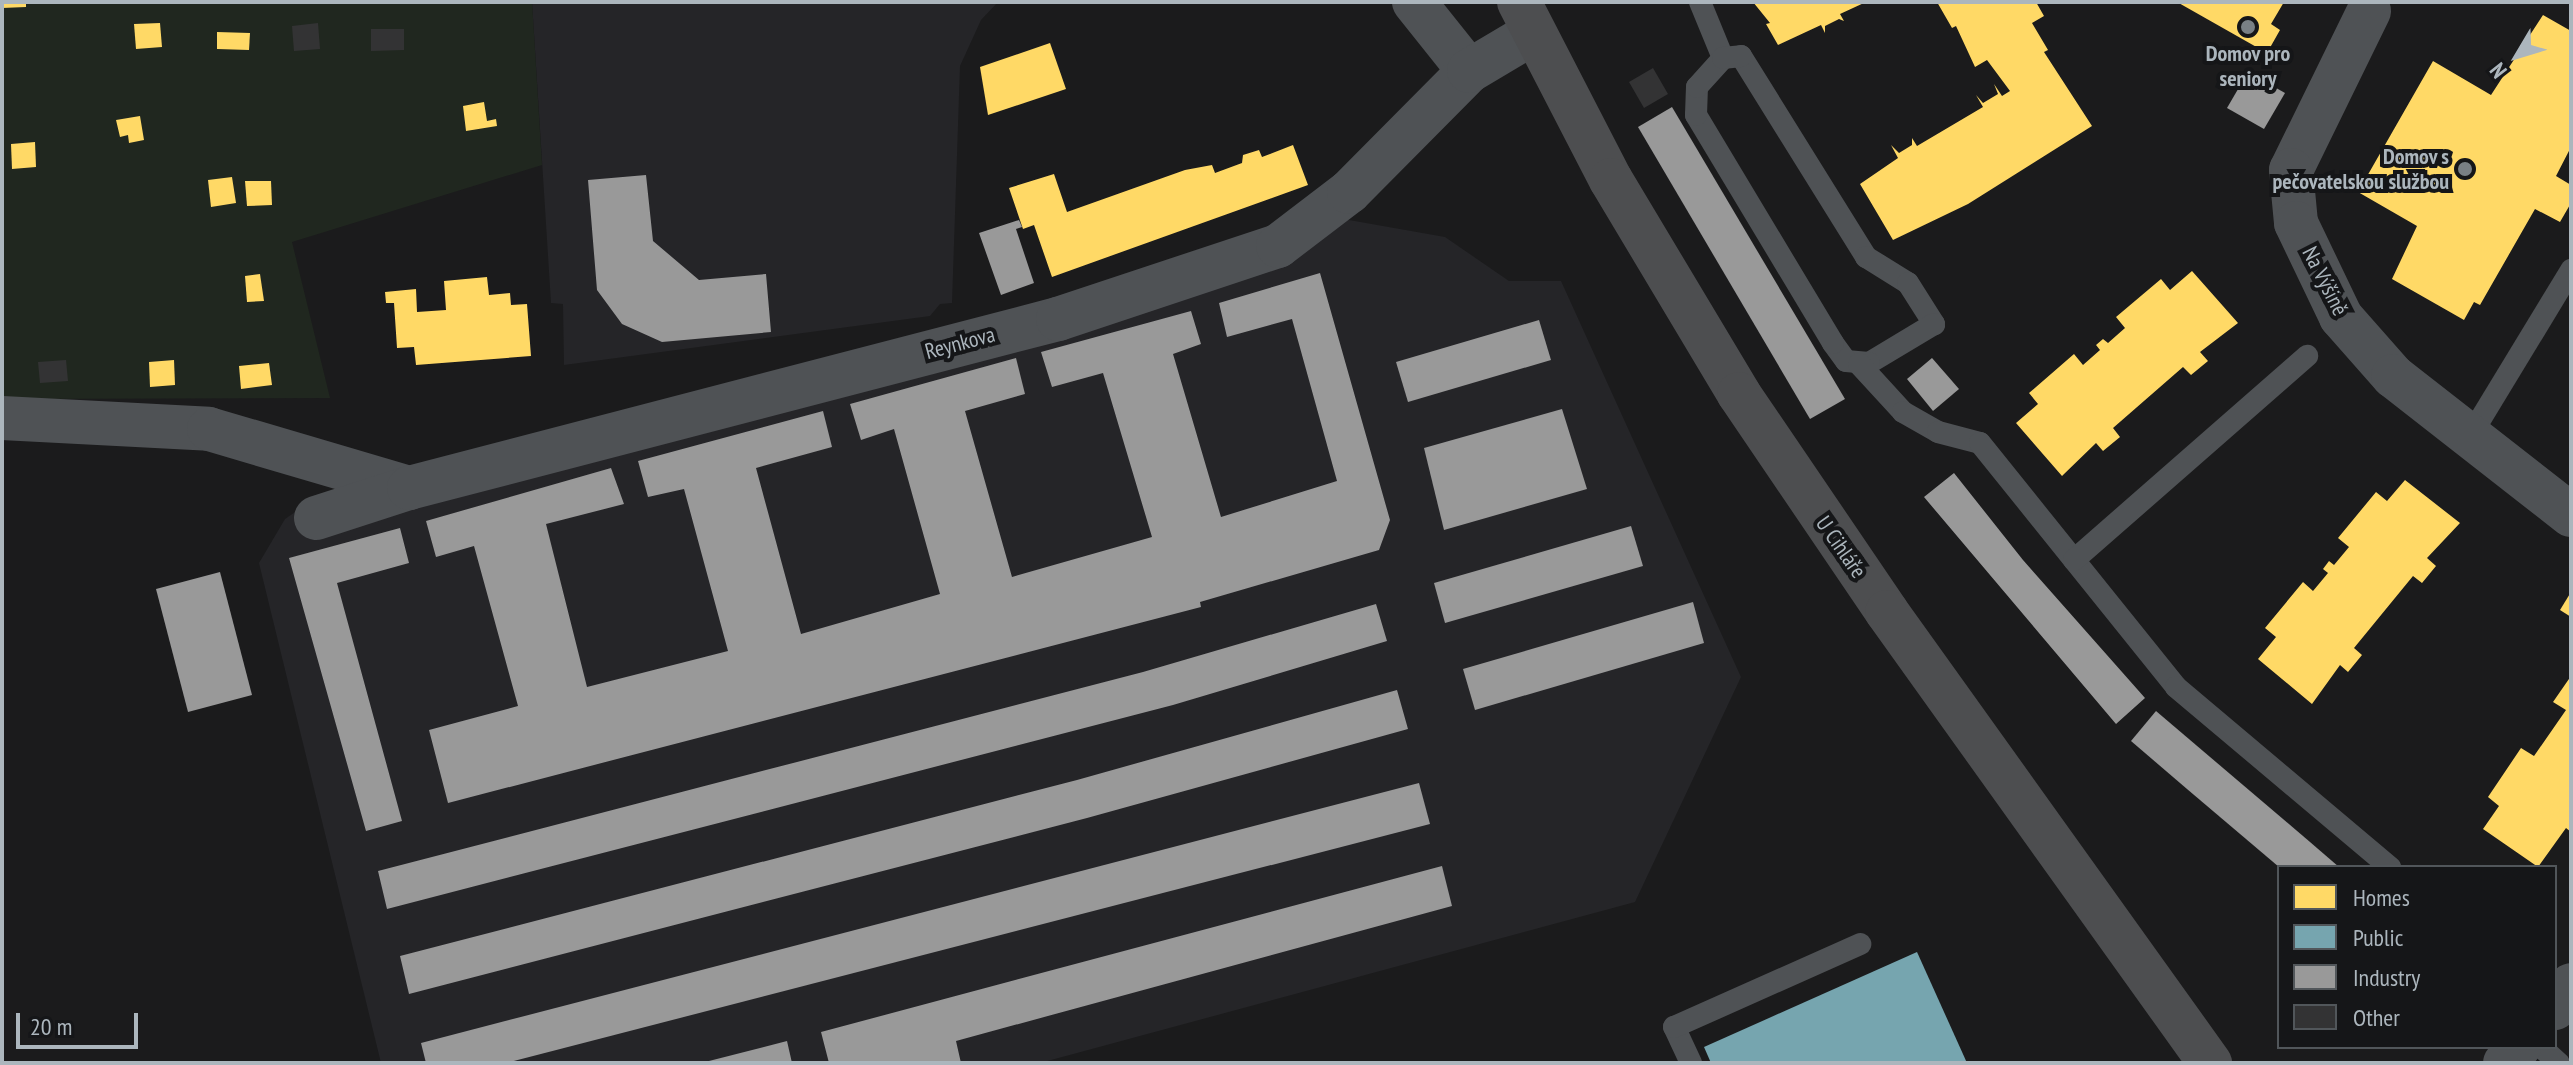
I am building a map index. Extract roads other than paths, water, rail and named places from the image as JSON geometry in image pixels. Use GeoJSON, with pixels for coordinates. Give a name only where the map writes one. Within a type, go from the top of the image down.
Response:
{"type":"FeatureCollection","features":[{"type":"Feature","properties":{"kind":"main road","name":"U Cihláře"},"geometry":{"type":"LineString","coordinates":[[1526,18],[1648,246],[1775,450],[2210,1063]]}},
{"type":"Feature","properties":{"kind":"street"},"geometry":{"type":"LineString","coordinates":[[1414,2],[1469,71]]}},
{"type":"Feature","properties":{"kind":"street","name":"Na Výšině"},"geometry":{"type":"LineString","coordinates":[[2369,11],[2291,170],[2296,223],[2341,317],[2393,376],[2571,515]]}},
{"type":"Feature","properties":{"kind":"street","name":"Reynkova"},"geometry":{"type":"LineString","coordinates":[[316,518],[409,488],[1058,319],[1278,246],[1349,192],[1526,18]]}},
{"type":"Feature","properties":{"kind":"street"},"geometry":{"type":"LineString","coordinates":[[2,418],[209,429],[409,488]]}},
{"type":"Feature","properties":{"kind":"lane"},"geometry":{"type":"LineString","coordinates":[[1700,2],[1723,58]]}},
{"type":"Feature","properties":{"kind":"lane"},"geometry":{"type":"LineString","coordinates":[[1859,364],[1934,324],[1908,283],[1866,257],[1749,63],[1741,56],[1723,58],[1693,95],[1696,115],[1846,361],[1859,364],[1887,400],[1938,432],[1980,443],[2176,687],[2388,865]]}},
{"type":"Feature","properties":{"kind":"lane"},"geometry":{"type":"LineString","coordinates":[[2469,438],[2571,270]]}},
{"type":"Feature","properties":{"kind":"lane"},"geometry":{"type":"LineString","coordinates":[[2074,560],[2307,356]]}},
{"type":"Feature","properties":{"kind":"lane"},"geometry":{"type":"LineString","coordinates":[[1691,1063],[1674,1027],[1860,944]]}},
{"type":"Feature","properties":{"kind":"lane"},"geometry":{"type":"LineString","coordinates":[[2543,1049],[2559,1063]]}},
{"type":"Feature","properties":{"kind":"place","name":"Domov pro seniory"},"geometry":{"type":"Point","coordinates":[2248,27]}},
{"type":"Feature","properties":{"kind":"place","name":"Domov s pečovatelskou službou"},"geometry":{"type":"Point","coordinates":[2465,169]}}]}
